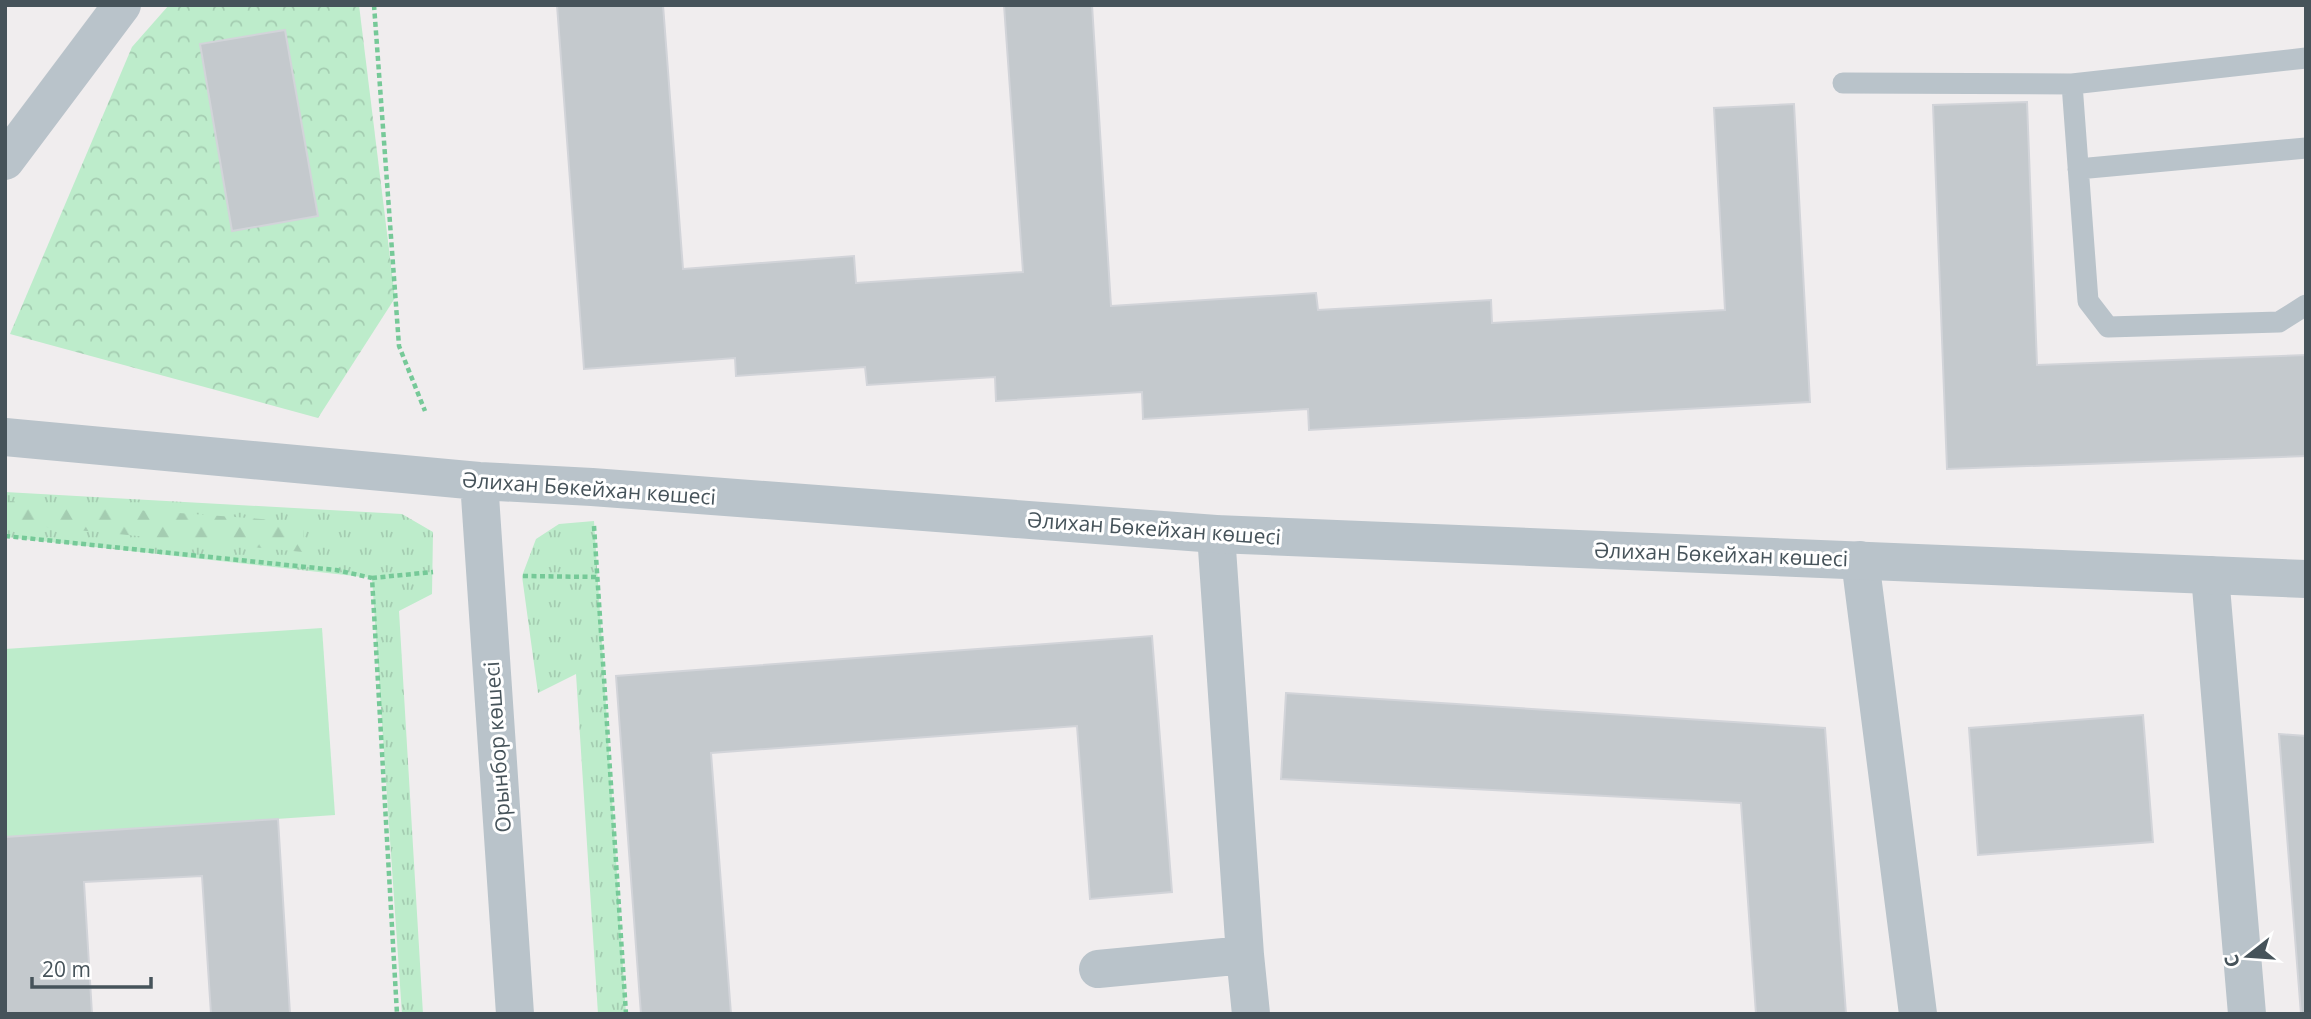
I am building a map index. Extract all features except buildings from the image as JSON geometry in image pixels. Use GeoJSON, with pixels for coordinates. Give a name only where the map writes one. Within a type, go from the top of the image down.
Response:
{"type":"FeatureCollection","features":[{"type":"Feature","properties":{"kind":"street"},"geometry":{"type":"LineString","coordinates":[[5,161],[122,5]]}},
{"type":"Feature","properties":{"kind":"street","name":"Әлихан Бөкейхан көшесі"},"geometry":{"type":"LineString","coordinates":[[5,437],[479,481],[592,487],[1216,534],[2306,579]]}},
{"type":"Feature","properties":{"kind":"street","name":"Орынбор көшесі"},"geometry":{"type":"LineString","coordinates":[[479,481],[515,1014]]}},
{"type":"Feature","properties":{"kind":"street"},"geometry":{"type":"LineString","coordinates":[[1216,534],[1251,1014]]}},
{"type":"Feature","properties":{"kind":"street"},"geometry":{"type":"LineString","coordinates":[[1860,560],[1917,1014]]}},
{"type":"Feature","properties":{"kind":"street"},"geometry":{"type":"LineString","coordinates":[[2210,575],[2247,1014]]}},
{"type":"Feature","properties":{"kind":"street"},"geometry":{"type":"LineString","coordinates":[[1098,969],[1245,955]]}},
{"type":"Feature","properties":{"kind":"lane"},"geometry":{"type":"LineString","coordinates":[[1843,83],[2072,84],[2306,58]]}},
{"type":"Feature","properties":{"kind":"lane"},"geometry":{"type":"LineString","coordinates":[[2072,84],[2088,301],[2108,327],[2279,322],[2306,305]]}},
{"type":"Feature","properties":{"kind":"lane"},"geometry":{"type":"LineString","coordinates":[[2078,169],[2306,148]]}},
{"type":"Feature","properties":{"kind":"path"},"geometry":{"type":"LineString","coordinates":[[374,5],[399,346],[425,411]]}},
{"type":"Feature","properties":{"kind":"path"},"geometry":{"type":"LineString","coordinates":[[592,487],[626,1014]]}},
{"type":"Feature","properties":{"kind":"path"},"geometry":{"type":"LineString","coordinates":[[5,536],[336,570],[372,578],[433,572]]}},
{"type":"Feature","properties":{"kind":"path"},"geometry":{"type":"LineString","coordinates":[[522,576],[598,578]]}},
{"type":"Feature","properties":{"kind":"path"},"geometry":{"type":"LineString","coordinates":[[372,578],[397,1014]]}},
{"type":"Feature","properties":{"kind":"green space"},"geometry":{"type":"Polygon","coordinates":[[[169,5],[359,5],[395,298],[318,418],[10,334],[132,47],[169,5]]]}},
{"type":"Feature","properties":{"kind":"green space"},"geometry":{"type":"Polygon","coordinates":[[[5,492],[402,514],[433,532],[432,594],[399,611],[423,1014],[402,1014],[372,578],[5,537],[5,492]]]}},
{"type":"Feature","properties":{"kind":"green space"},"geometry":{"type":"Polygon","coordinates":[[[10,501],[304,522],[303,552],[5,523],[10,501]]]}},
{"type":"Feature","properties":{"kind":"green space"},"geometry":{"type":"Polygon","coordinates":[[[594,521],[626,1014],[598,1014],[576,674],[538,693],[522,576],[536,539],[559,524],[594,521]]]}},
{"type":"Feature","properties":{"kind":"green space"},"geometry":{"type":"Polygon","coordinates":[[[322,628],[335,815],[5,837],[5,649],[322,628]]]}}]}
